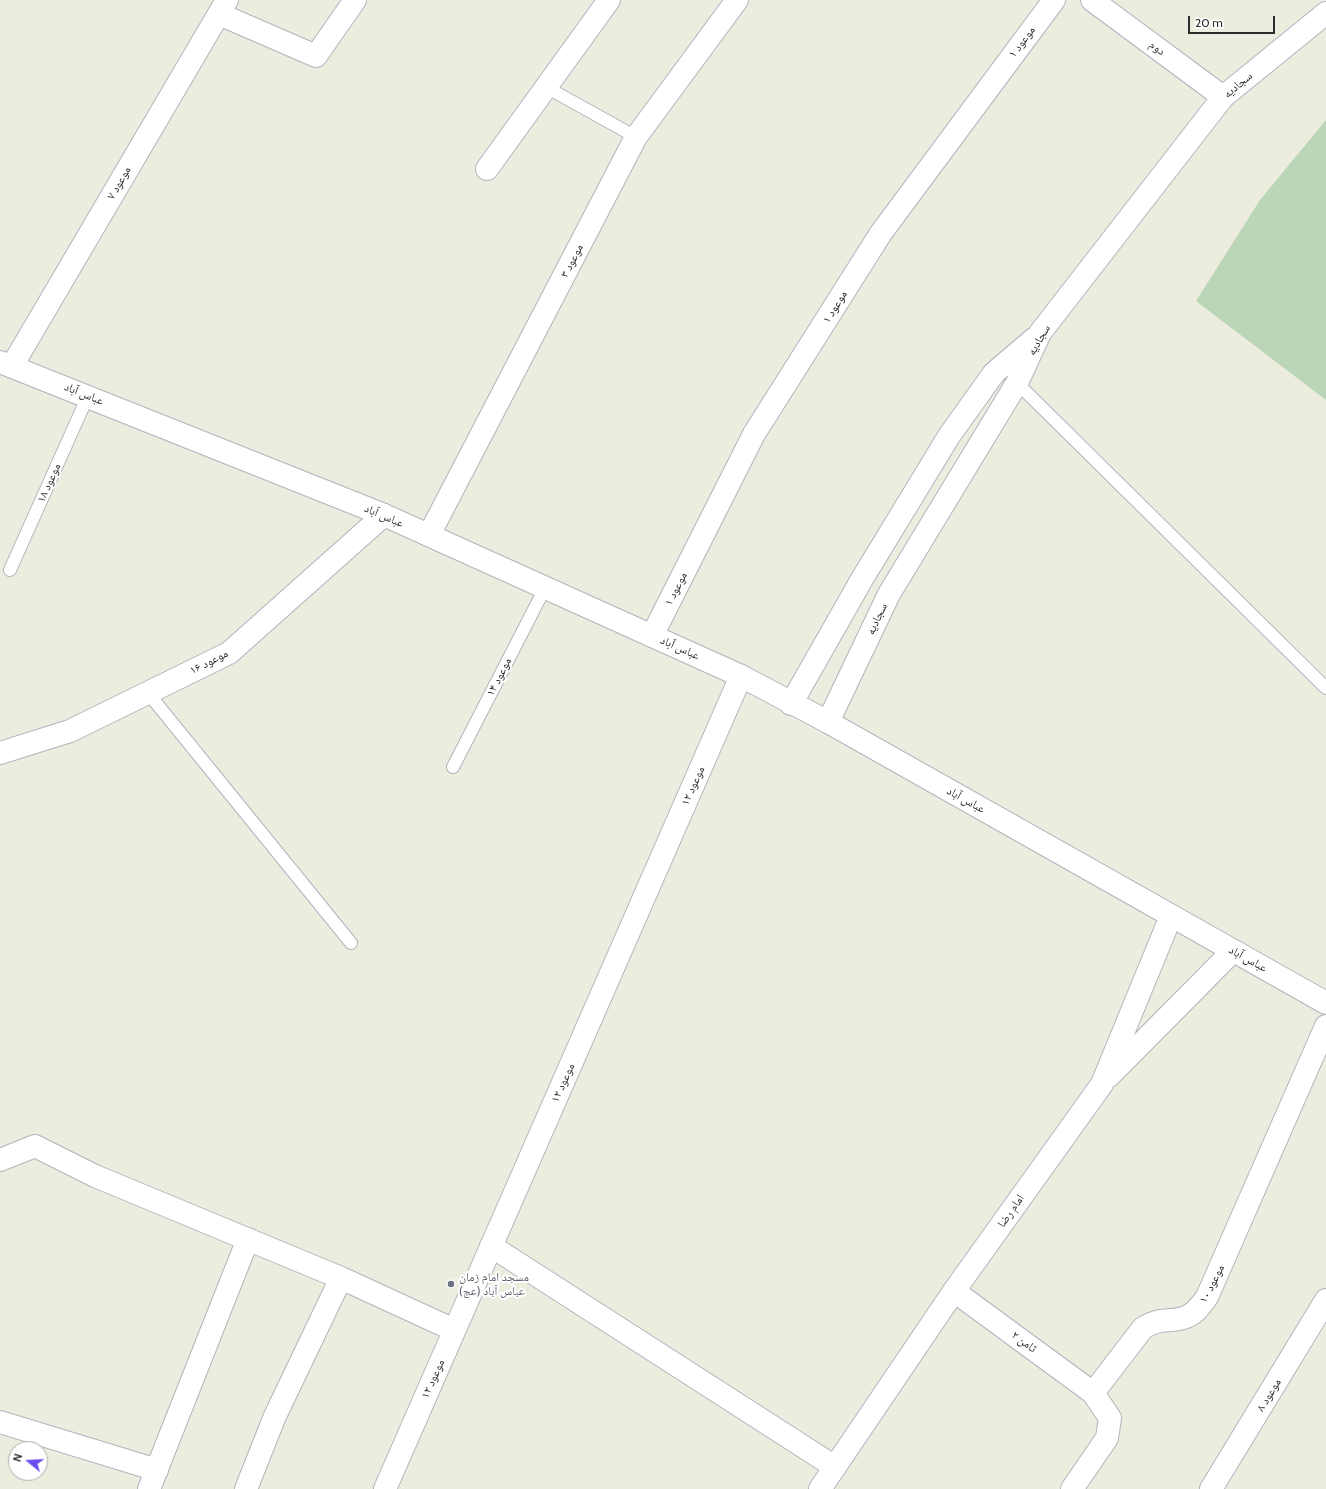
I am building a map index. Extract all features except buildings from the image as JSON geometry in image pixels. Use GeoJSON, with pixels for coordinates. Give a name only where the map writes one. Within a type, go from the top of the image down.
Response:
{"type":"FeatureCollection","features":[{"type":"Feature","properties":{"kind":"street"},"geometry":{"type":"LineString","coordinates":[[223,7],[316,56],[355,0]]}},
{"type":"Feature","properties":{"kind":"street"},"geometry":{"type":"LineString","coordinates":[[487,169],[609,0]]}},
{"type":"Feature","properties":{"kind":"street","name":"موعود ۳"},"geometry":{"type":"LineString","coordinates":[[429,535],[636,137],[737,0]]}},
{"type":"Feature","properties":{"kind":"street","name":"موعود ۱"},"geometry":{"type":"LineString","coordinates":[[652,636],[754,434],[881,233],[1054,0]]}},
{"type":"Feature","properties":{"kind":"street","name":"دوم"},"geometry":{"type":"LineString","coordinates":[[1092,0],[1223,97]]}},
{"type":"Feature","properties":{"kind":"street"},"geometry":{"type":"LineString","coordinates":[[1321,0],[1326,4]]}},
{"type":"Feature","properties":{"kind":"street","name":"موعود ۷"},"geometry":{"type":"LineString","coordinates":[[6,364],[223,7]]}},
{"type":"Feature","properties":{"kind":"street","name":"سجادیه"},"geometry":{"type":"LineString","coordinates":[[828,722],[889,594],[1017,384],[1040,334],[1223,97],[1326,13]]}},
{"type":"Feature","properties":{"kind":"street"},"geometry":{"type":"LineString","coordinates":[[791,704],[862,579],[949,436],[994,374],[1040,334]]}},
{"type":"Feature","properties":{"kind":"street","name":"عباس آباد"},"geometry":{"type":"LineString","coordinates":[[6,364],[384,515],[742,676],[791,704],[828,722],[1326,1003]]}},
{"type":"Feature","properties":{"kind":"street","name":"موعود ۱۶"},"geometry":{"type":"LineString","coordinates":[[0,753],[70,731],[229,653],[384,515]]}},
{"type":"Feature","properties":{"kind":"street","name":"موعود ۱۲"},"geometry":{"type":"LineString","coordinates":[[385,1489],[742,676]]}},
{"type":"Feature","properties":{"kind":"street","name":"امام رضا"},"geometry":{"type":"LineString","coordinates":[[820,1489],[954,1291],[1102,1084],[1171,916]]}},
{"type":"Feature","properties":{"kind":"street"},"geometry":{"type":"LineString","coordinates":[[1102,1084],[1233,951]]}},
{"type":"Feature","properties":{"kind":"street","name":"موعود ۱۰"},"geometry":{"type":"LineString","coordinates":[[1094,1393],[1143,1328],[1153,1322],[1185,1317],[1197,1310],[1208,1297],[1326,1026]]}},
{"type":"Feature","properties":{"kind":"street"},"geometry":{"type":"LineString","coordinates":[[0,1160],[35,1146],[96,1176],[341,1278],[454,1330]]}},
{"type":"Feature","properties":{"kind":"street"},"geometry":{"type":"LineString","coordinates":[[0,1422],[153,1479],[248,1239]]}},
{"type":"Feature","properties":{"kind":"street"},"geometry":{"type":"LineString","coordinates":[[491,1246],[835,1467]]}},
{"type":"Feature","properties":{"kind":"street"},"geometry":{"type":"LineString","coordinates":[[246,1489],[275,1416],[341,1278]]}},
{"type":"Feature","properties":{"kind":"street","name":"ثامن ۲"},"geometry":{"type":"LineString","coordinates":[[954,1291],[1094,1393]]}},
{"type":"Feature","properties":{"kind":"street","name":"موعود ۸"},"geometry":{"type":"LineString","coordinates":[[1211,1489],[1326,1300]]}},
{"type":"Feature","properties":{"kind":"street"},"geometry":{"type":"LineString","coordinates":[[1072,1489],[1107,1438],[1110,1418],[1094,1393]]}},
{"type":"Feature","properties":{"kind":"lane"},"geometry":{"type":"LineString","coordinates":[[546,86],[636,137]]}},
{"type":"Feature","properties":{"kind":"lane"},"geometry":{"type":"LineString","coordinates":[[1017,384],[1326,688]]}},
{"type":"Feature","properties":{"kind":"lane","name":"موعود ۱۸"},"geometry":{"type":"LineString","coordinates":[[10,570],[88,396]]}},
{"type":"Feature","properties":{"kind":"lane","name":"موعود ۱۴"},"geometry":{"type":"LineString","coordinates":[[453,767],[545,588]]}},
{"type":"Feature","properties":{"kind":"lane"},"geometry":{"type":"LineString","coordinates":[[148,693],[351,944]]}},
{"type":"Feature","properties":{"kind":"green space"},"geometry":{"type":"Polygon","coordinates":[[[1326,120],[1326,400],[1196,301],[1260,200],[1326,120]]]}},
{"type":"Feature","properties":{"kind":"place","name":"مسجد امام زمان (عج) عباس آباد"},"geometry":{"type":"Point","coordinates":[451,1284]}}]}
